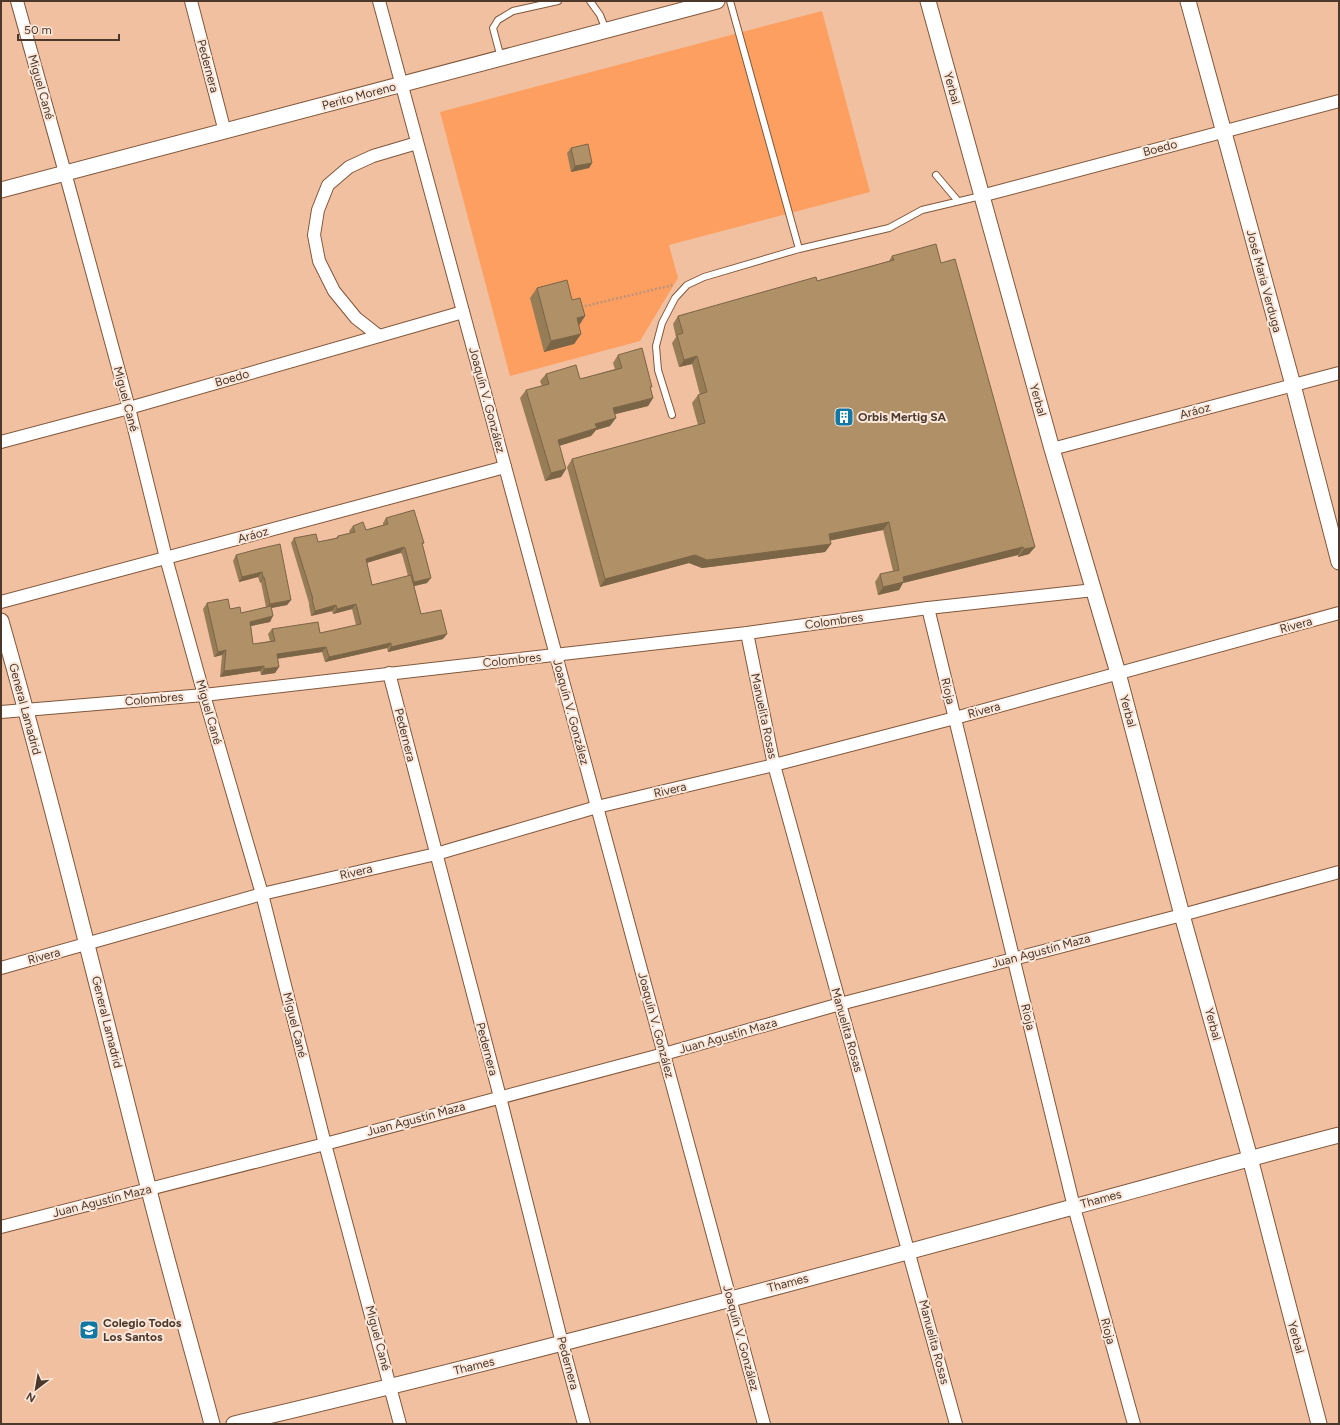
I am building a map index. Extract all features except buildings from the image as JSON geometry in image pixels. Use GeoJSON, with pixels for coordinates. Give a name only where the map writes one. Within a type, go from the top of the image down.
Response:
{"type":"FeatureCollection","features":[{"type":"Feature","properties":{"kind":"street","name":"Miguel Cané"},"geometry":{"type":"LineString","coordinates":[[17,1],[129,408],[166,558],[262,894],[325,1144],[400,1424]]}},
{"type":"Feature","properties":{"kind":"street","name":"Pedernera"},"geometry":{"type":"LineString","coordinates":[[191,1],[225,132]]}},
{"type":"Feature","properties":{"kind":"street","name":"Joaquín V. González"},"geometry":{"type":"LineString","coordinates":[[379,1],[764,1424]]}},
{"type":"Feature","properties":{"kind":"street","name":"Perito Moreno"},"geometry":{"type":"LineString","coordinates":[[1,190],[717,1]]}},
{"type":"Feature","properties":{"kind":"street","name":"Yerbal"},"geometry":{"type":"LineString","coordinates":[[928,1],[1052,449],[1118,673],[1182,914],[1250,1158],[1319,1424]]}},
{"type":"Feature","properties":{"kind":"street","name":"José Maria Verduga"},"geometry":{"type":"LineString","coordinates":[[1188,1],[1293,385],[1339,562]]}},
{"type":"Feature","properties":{"kind":"street","name":"Boedo"},"geometry":{"type":"LineString","coordinates":[[981,196],[1339,100]]}},
{"type":"Feature","properties":{"kind":"street"},"geometry":{"type":"LineString","coordinates":[[379,336],[356,318],[334,291],[325,273],[320,261],[314,235],[318,210],[328,185],[349,167],[374,156],[417,143]]}},
{"type":"Feature","properties":{"kind":"street","name":"Boedo"},"geometry":{"type":"LineString","coordinates":[[1,442],[129,408],[463,312]]}},
{"type":"Feature","properties":{"kind":"street","name":"Aráoz"},"geometry":{"type":"LineString","coordinates":[[1052,449],[1339,373]]}},
{"type":"Feature","properties":{"kind":"street","name":"Aráoz"},"geometry":{"type":"LineString","coordinates":[[1,602],[505,467]]}},
{"type":"Feature","properties":{"kind":"street","name":"Colombres"},"geometry":{"type":"LineString","coordinates":[[1,712],[204,695],[747,633],[928,608],[1094,590]]}},
{"type":"Feature","properties":{"kind":"street","name":"Rioja"},"geometry":{"type":"LineString","coordinates":[[928,608],[1074,1207],[1134,1424]]}},
{"type":"Feature","properties":{"kind":"street","name":"Rivera"},"geometry":{"type":"LineString","coordinates":[[1,968],[262,894],[436,854],[597,807],[774,765],[955,718],[1339,613]]}},
{"type":"Feature","properties":{"kind":"street","name":"General Lamadrid"},"geometry":{"type":"LineString","coordinates":[[1,621],[26,710],[87,944],[148,1188],[212,1424]]}},
{"type":"Feature","properties":{"kind":"street","name":"Manuelita Rosas"},"geometry":{"type":"LineString","coordinates":[[747,633],[774,765],[956,1424]]}},
{"type":"Feature","properties":{"kind":"street","name":"Pedernera"},"geometry":{"type":"LineString","coordinates":[[389,674],[584,1424]]}},
{"type":"Feature","properties":{"kind":"street","name":"Juan Agustín Maza"},"geometry":{"type":"LineString","coordinates":[[1,1227],[148,1188],[325,1144],[664,1054],[840,1004],[1339,872]]}},
{"type":"Feature","properties":{"kind":"street","name":"Thames"},"geometry":{"type":"LineString","coordinates":[[234,1424],[391,1387],[562,1343],[1339,1135]]}},
{"type":"Feature","properties":{"kind":"lane"},"geometry":{"type":"LineString","coordinates":[[501,58],[493,28],[498,20],[513,11],[558,1]]}},
{"type":"Feature","properties":{"kind":"lane"},"geometry":{"type":"LineString","coordinates":[[590,1],[600,15],[606,30]]}},
{"type":"Feature","properties":{"kind":"lane"},"geometry":{"type":"LineString","coordinates":[[730,1],[799,249]]}},
{"type":"Feature","properties":{"kind":"lane"},"geometry":{"type":"LineString","coordinates":[[936,175],[958,201]]}},
{"type":"Feature","properties":{"kind":"lane"},"geometry":{"type":"LineString","coordinates":[[672,415],[658,370],[656,346],[662,323],[675,298],[688,285],[704,277],[799,249],[889,228],[922,210],[981,196]]}},
{"type":"Feature","properties":{"kind":"path"},"geometry":{"type":"LineString","coordinates":[[580,307],[674,285],[688,285]]}},
{"type":"Feature","properties":{"kind":"shaded area"},"geometry":{"type":"Polygon","coordinates":[[[822,11],[870,192],[669,245],[678,278],[640,341],[510,376],[440,112],[822,11]]]}},
{"type":"Feature","properties":{"kind":"place","name":"Orbis Mertig SA"},"geometry":{"type":"Point","coordinates":[844,417]}},
{"type":"Feature","properties":{"kind":"place","name":"Colegio Todos Los Santos"},"geometry":{"type":"Point","coordinates":[89,1330]}}]}
